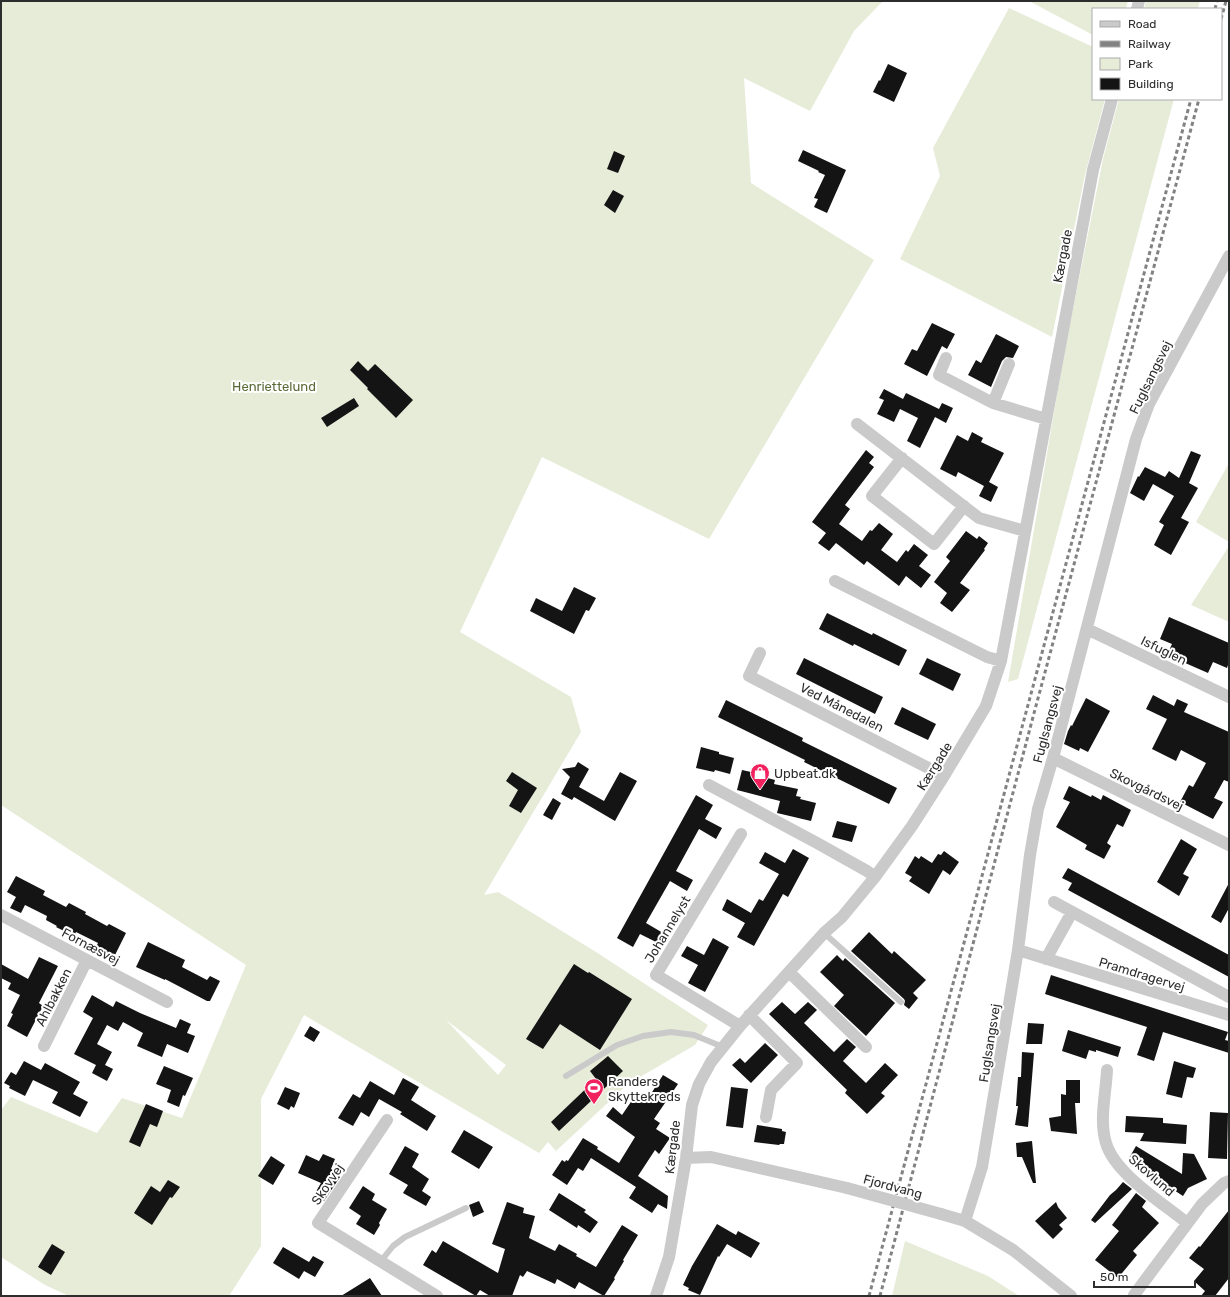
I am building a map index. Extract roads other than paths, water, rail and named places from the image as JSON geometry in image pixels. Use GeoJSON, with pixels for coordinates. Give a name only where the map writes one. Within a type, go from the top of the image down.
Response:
{"type":"FeatureCollection","features":[{"type":"Feature","properties":{"kind":"street","name":"Kærgade"},"geometry":{"type":"LineString","coordinates":[[656,1296],[669,1257],[686,1158],[692,1105],[699,1084],[711,1062],[749,1015],[824,933],[842,916],[875,877],[912,826],[986,706],[1001,661],[1093,170],[1112,100]]}},
{"type":"Feature","properties":{"kind":"street","name":"Fuglsangsvej"},"geometry":{"type":"LineString","coordinates":[[966,1221],[982,1167],[1018,950],[1030,855],[1038,809],[1053,758],[1136,439],[1149,404],[1229,256]]}},
{"type":"Feature","properties":{"kind":"street"},"geometry":{"type":"LineString","coordinates":[[946,358],[939,375],[993,403],[1046,420]]}},
{"type":"Feature","properties":{"kind":"street"},"geometry":{"type":"LineString","coordinates":[[993,403],[1009,364]]}},
{"type":"Feature","properties":{"kind":"street"},"geometry":{"type":"LineString","coordinates":[[857,424],[979,518],[1025,531]]}},
{"type":"Feature","properties":{"kind":"street"},"geometry":{"type":"LineString","coordinates":[[902,458],[872,496],[934,544],[964,506]]}},
{"type":"Feature","properties":{"kind":"street"},"geometry":{"type":"LineString","coordinates":[[835,581],[987,657],[1001,661]]}},
{"type":"Feature","properties":{"kind":"street","name":"Isfuglen"},"geometry":{"type":"LineString","coordinates":[[1087,629],[1229,697]]}},
{"type":"Feature","properties":{"kind":"street","name":"Ved Månedalen"},"geometry":{"type":"LineString","coordinates":[[760,653],[749,676],[944,776]]}},
{"type":"Feature","properties":{"kind":"street","name":"Skovgårdsvej"},"geometry":{"type":"LineString","coordinates":[[1053,758],[1229,845]]}},
{"type":"Feature","properties":{"kind":"street"},"geometry":{"type":"LineString","coordinates":[[709,785],[817,843],[875,877]]}},
{"type":"Feature","properties":{"kind":"street","name":"Johannelyst"},"geometry":{"type":"LineString","coordinates":[[740,1026],[656,975],[741,834]]}},
{"type":"Feature","properties":{"kind":"street","name":"Pramdragervej"},"geometry":{"type":"LineString","coordinates":[[1054,902],[1229,997]]}},
{"type":"Feature","properties":{"kind":"street"},"geometry":{"type":"LineString","coordinates":[[1046,959],[1072,912]]}},
{"type":"Feature","properties":{"kind":"street","name":"Fornæsvej"},"geometry":{"type":"LineString","coordinates":[[1,915],[167,1002]]}},
{"type":"Feature","properties":{"kind":"street","name":"Pramdragervej"},"geometry":{"type":"LineString","coordinates":[[1018,950],[1229,1015]]}},
{"type":"Feature","properties":{"kind":"street","name":"Ahlbakken"},"geometry":{"type":"LineString","coordinates":[[44,1046],[87,960]]}},
{"type":"Feature","properties":{"kind":"street"},"geometry":{"type":"LineString","coordinates":[[789,972],[866,1047]]}},
{"type":"Feature","properties":{"kind":"street"},"geometry":{"type":"LineString","coordinates":[[749,1015],[797,1063],[771,1090],[766,1117]]}},
{"type":"Feature","properties":{"kind":"street","name":"Skovlund"},"geometry":{"type":"LineString","coordinates":[[1107,1070],[1103,1121],[1106,1143],[1114,1160],[1131,1179],[1188,1223]]}},
{"type":"Feature","properties":{"kind":"street","name":"Skovvej"},"geometry":{"type":"LineString","coordinates":[[387,1120],[318,1223],[437,1296]]}},
{"type":"Feature","properties":{"kind":"street","name":"Fjordvang"},"geometry":{"type":"LineString","coordinates":[[686,1158],[711,1157],[847,1188],[966,1221],[1013,1250],[1071,1296]]}},
{"type":"Feature","properties":{"kind":"street"},"geometry":{"type":"LineString","coordinates":[[1134,1295],[1202,1204],[1229,1181]]}},
{"type":"Feature","properties":{"kind":"lane"},"geometry":{"type":"LineString","coordinates":[[824,933],[901,1002]]}},
{"type":"Feature","properties":{"kind":"lane"},"geometry":{"type":"LineString","coordinates":[[566,1076],[617,1045],[643,1036],[671,1032],[694,1035],[723,1047]]}},
{"type":"Feature","properties":{"kind":"lane"},"geometry":{"type":"LineString","coordinates":[[381,1261],[393,1246],[405,1237],[466,1208]]}},
{"type":"Feature","properties":{"kind":"railway"},"geometry":{"type":"LineString","coordinates":[[1215,8],[1217,1]]}},
{"type":"Feature","properties":{"kind":"railway"},"geometry":{"type":"LineString","coordinates":[[1222,15],[1226,1]]}},
{"type":"Feature","properties":{"kind":"railway"},"geometry":{"type":"LineString","coordinates":[[869,1296],[1191,100]]}},
{"type":"Feature","properties":{"kind":"railway"},"geometry":{"type":"LineString","coordinates":[[880,1296],[1033,717],[1199,100]]}},
{"type":"Feature","properties":{"kind":"place","name":"Upbeat.dk"},"geometry":{"type":"Point","coordinates":[760,790]}},
{"type":"Feature","properties":{"kind":"place","name":"Randers Skyttekreds"},"geometry":{"type":"Point","coordinates":[594,1105]}},
{"type":"Feature","properties":{"kind":"park label","name":"Henriettelund"},"geometry":{"type":"Point","coordinates":[274,386]}}]}
